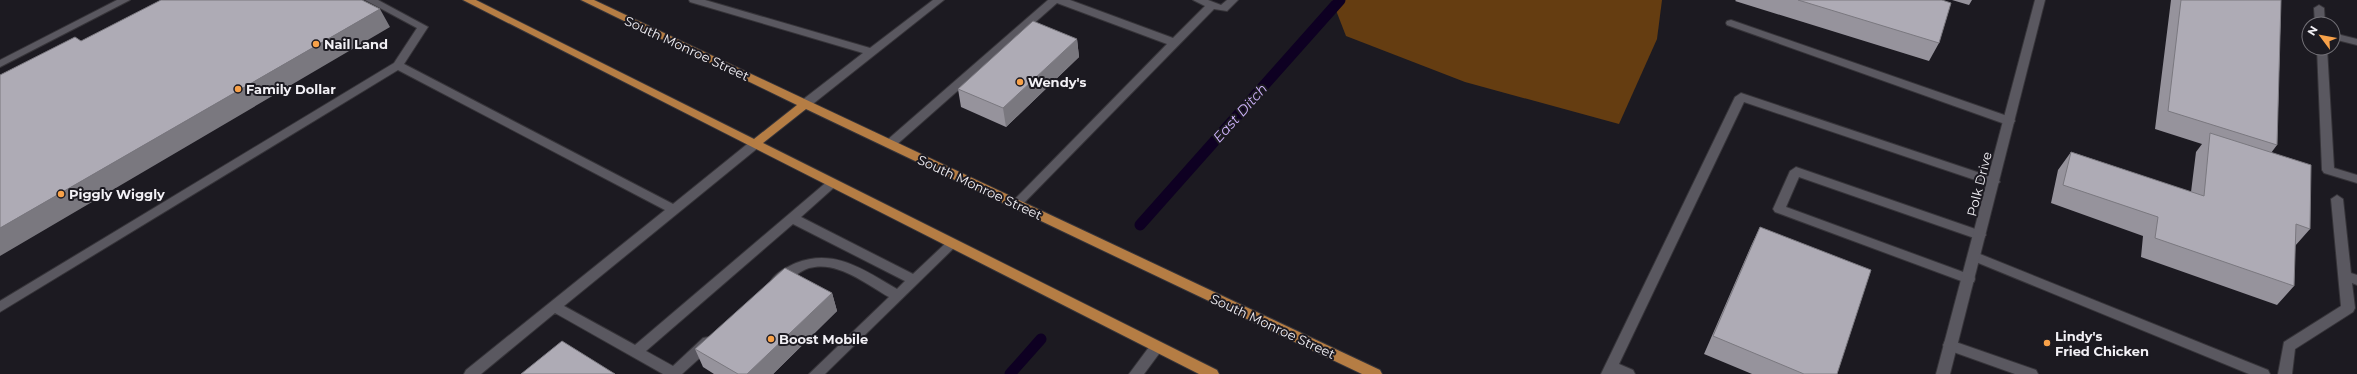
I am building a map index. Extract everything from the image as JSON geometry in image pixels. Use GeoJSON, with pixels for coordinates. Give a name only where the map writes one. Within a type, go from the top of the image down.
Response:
{"type":"FeatureCollection","features":[{"type":"Feature","properties":{"kind":"main road"},"geometry":{"type":"LineString","coordinates":[[468,0],[1212,374]]}},
{"type":"Feature","properties":{"kind":"main road","name":"South Monroe Street"},"geometry":{"type":"LineString","coordinates":[[591,1],[1374,374]]}},
{"type":"Feature","properties":{"kind":"main road"},"geometry":{"type":"LineString","coordinates":[[755,144],[805,104]]}},
{"type":"Feature","properties":{"kind":"street"},"geometry":{"type":"LineString","coordinates":[[0,64],[125,0]]}},
{"type":"Feature","properties":{"kind":"street"},"geometry":{"type":"LineString","coordinates":[[0,307],[398,65],[423,27],[370,0]]}},
{"type":"Feature","properties":{"kind":"street"},"geometry":{"type":"LineString","coordinates":[[694,0],[871,52]]}},
{"type":"Feature","properties":{"kind":"street"},"geometry":{"type":"LineString","coordinates":[[805,104],[939,0]]}},
{"type":"Feature","properties":{"kind":"street"},"geometry":{"type":"LineString","coordinates":[[890,144],[1054,0]]}},
{"type":"Feature","properties":{"kind":"street"},"geometry":{"type":"LineString","coordinates":[[1060,0],[1175,43]]}},
{"type":"Feature","properties":{"kind":"street"},"geometry":{"type":"LineString","coordinates":[[1198,0],[1223,9],[1233,0]]}},
{"type":"Feature","properties":{"kind":"street","name":"Polk Drive"},"geometry":{"type":"LineString","coordinates":[[1944,374],[1950,345],[1975,256],[2040,0]]}},
{"type":"Feature","properties":{"kind":"street"},"geometry":{"type":"LineString","coordinates":[[1016,204],[1212,5]]}},
{"type":"Feature","properties":{"kind":"street"},"geometry":{"type":"LineString","coordinates":[[2319,8],[2320,16]]}},
{"type":"Feature","properties":{"kind":"street"},"geometry":{"type":"LineString","coordinates":[[1731,23],[2009,121]]}},
{"type":"Feature","properties":{"kind":"street"},"geometry":{"type":"LineString","coordinates":[[2341,38],[2357,42]]}},
{"type":"Feature","properties":{"kind":"street"},"geometry":{"type":"LineString","coordinates":[[2322,56],[2328,170],[2357,179]]}},
{"type":"Feature","properties":{"kind":"street"},"geometry":{"type":"LineString","coordinates":[[398,65],[674,210]]}},
{"type":"Feature","properties":{"kind":"street"},"geometry":{"type":"LineString","coordinates":[[1628,374],[1610,370],[1741,97],[1994,182]]}},
{"type":"Feature","properties":{"kind":"street"},"geometry":{"type":"LineString","coordinates":[[471,374],[755,144]]}},
{"type":"Feature","properties":{"kind":"street"},"geometry":{"type":"LineString","coordinates":[[1969,279],[1779,209],[1796,172],[1980,235]]}},
{"type":"Feature","properties":{"kind":"street"},"geometry":{"type":"LineString","coordinates":[[636,352],[833,183]]}},
{"type":"Feature","properties":{"kind":"street"},"geometry":{"type":"LineString","coordinates":[[2285,374],[2289,346],[2348,308],[2351,278],[2337,198]]}},
{"type":"Feature","properties":{"kind":"street"},"geometry":{"type":"LineString","coordinates":[[792,218],[914,280]]}},
{"type":"Feature","properties":{"kind":"street"},"geometry":{"type":"LineString","coordinates":[[816,374],[952,244]]}},
{"type":"Feature","properties":{"kind":"street"},"geometry":{"type":"LineString","coordinates":[[1975,256],[2263,374]]}},
{"type":"Feature","properties":{"kind":"street"},"geometry":{"type":"LineString","coordinates":[[765,292],[788,272],[817,260],[843,266],[898,296]]}},
{"type":"Feature","properties":{"kind":"street"},"geometry":{"type":"LineString","coordinates":[[555,307],[674,374],[719,333]]}},
{"type":"Feature","properties":{"kind":"street"},"geometry":{"type":"LineString","coordinates":[[1950,345],[2031,374]]}},
{"type":"Feature","properties":{"kind":"street"},"geometry":{"type":"LineString","coordinates":[[1136,374],[1157,347]]}},
{"type":"Feature","properties":{"kind":"shaded area"},"geometry":{"type":"Polygon","coordinates":[[[1332,0],[1662,0],[1657,39],[1619,124],[1465,82],[1346,36],[1332,0]]]}},
{"type":"Feature","properties":{"kind":"building"},"geometry":{"type":"Polygon","coordinates":[[[161,0],[362,0],[380,9],[0,228],[0,75],[75,37],[81,41],[161,0]]]}},
{"type":"Feature","properties":{"kind":"building"},"geometry":{"type":"Polygon","coordinates":[[[1798,0],[1942,0],[1951,3],[1939,43],[1798,0]]]}},
{"type":"Feature","properties":{"kind":"building"},"geometry":{"type":"Polygon","coordinates":[[[2181,0],[2281,0],[2277,145],[2168,111],[2181,0]]]}},
{"type":"Feature","properties":{"kind":"building"},"geometry":{"type":"Polygon","coordinates":[[[1033,21],[1077,39],[1003,108],[958,89],[1033,21]]]}},
{"type":"Feature","properties":{"kind":"building"},"geometry":{"type":"Polygon","coordinates":[[[2210,133],[2311,165],[2310,229],[2296,224],[2294,286],[2155,238],[2158,217],[2063,185],[2071,152],[2204,196],[2210,133]]]}},
{"type":"Feature","properties":{"kind":"building"},"geometry":{"type":"Polygon","coordinates":[[[1760,227],[1871,270],[1837,374],[1804,374],[1713,336],[1760,227]]]}},
{"type":"Feature","properties":{"kind":"building"},"geometry":{"type":"Polygon","coordinates":[[[785,268],[832,293],[747,374],[738,374],[695,349],[785,268]]]}},
{"type":"Feature","properties":{"kind":"building"},"geometry":{"type":"Polygon","coordinates":[[[562,341],[615,374],[521,374],[562,341]]]}},
{"type":"Feature","properties":{"kind":"waterway","name":"East Ditch"},"geometry":{"type":"LineString","coordinates":[[1140,225],[1340,0]]}},
{"type":"Feature","properties":{"kind":"waterway","name":"East Ditch"},"geometry":{"type":"LineString","coordinates":[[1010,374],[1041,339]]}},
{"type":"Feature","properties":{"kind":"place","name":"Nail Land"},"geometry":{"type":"Point","coordinates":[316,44]}},
{"type":"Feature","properties":{"kind":"place","name":"Wendy's"},"geometry":{"type":"Point","coordinates":[1020,82]}},
{"type":"Feature","properties":{"kind":"place","name":"Family Dollar"},"geometry":{"type":"Point","coordinates":[238,89]}},
{"type":"Feature","properties":{"kind":"place","name":"Piggly Wiggly"},"geometry":{"type":"Point","coordinates":[61,194]}},
{"type":"Feature","properties":{"kind":"place","name":"Boost Mobile"},"geometry":{"type":"Point","coordinates":[771,339]}},
{"type":"Feature","properties":{"kind":"place","name":"Lindy's Fried Chicken"},"geometry":{"type":"Point","coordinates":[2047,343]}}]}
